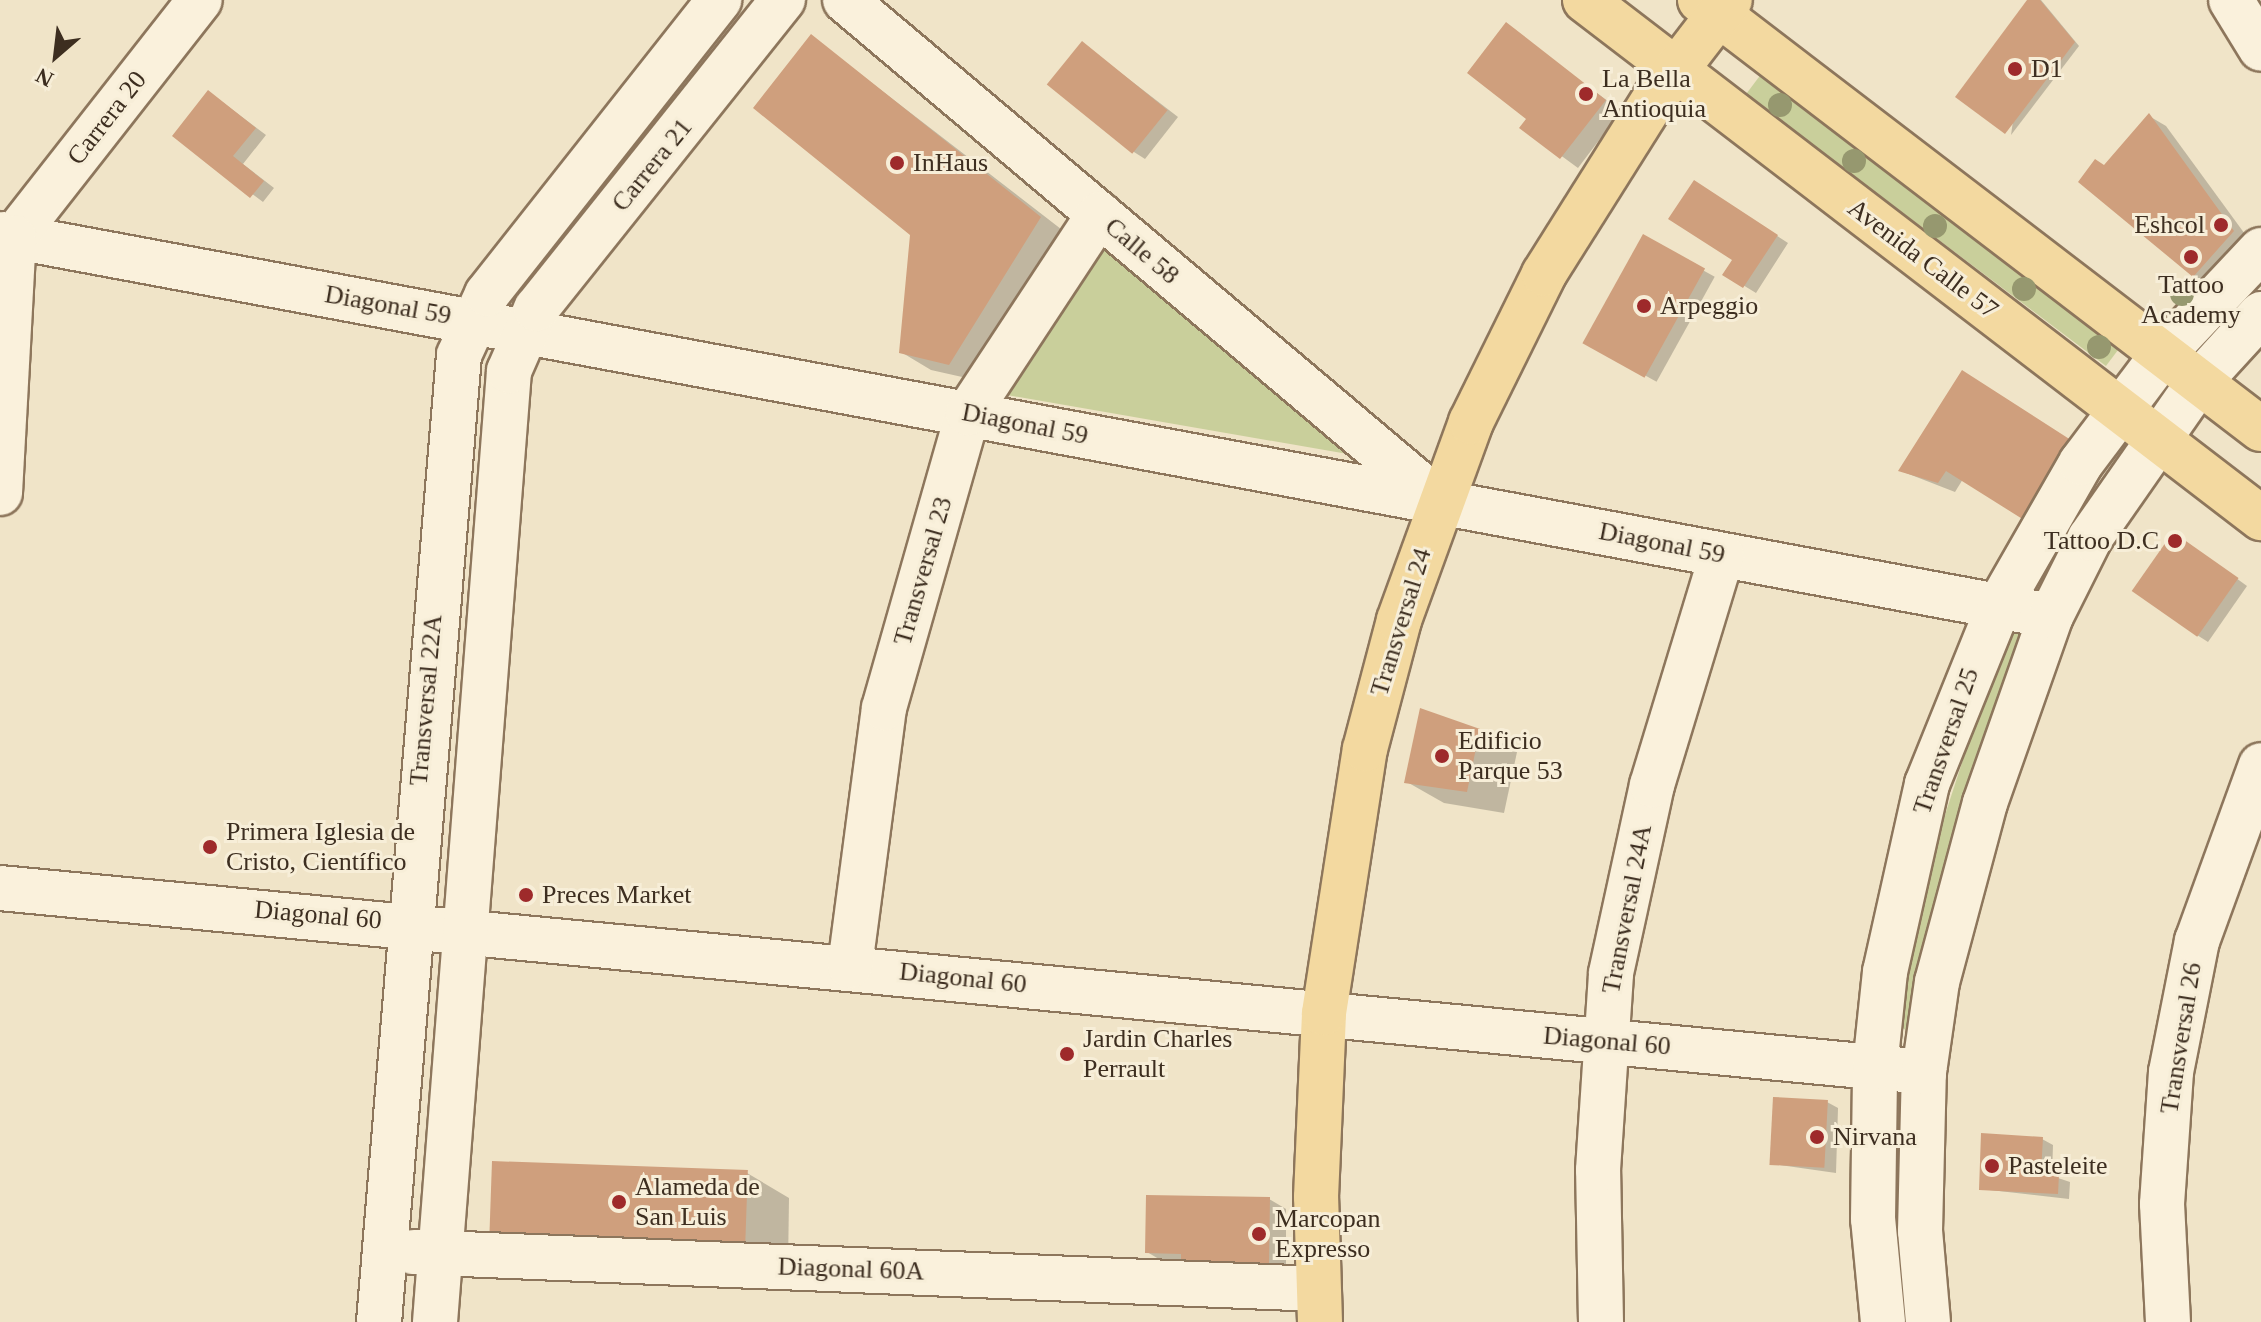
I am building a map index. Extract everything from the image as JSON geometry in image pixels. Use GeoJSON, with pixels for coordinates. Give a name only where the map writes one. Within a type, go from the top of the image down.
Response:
{"type":"FeatureCollection","features":[{"type":"Feature","properties":{"kind":"main road","name":"Avenida Calle 57"},"geometry":{"type":"LineString","coordinates":[[1585,0],[2261,518]]}},
{"type":"Feature","properties":{"kind":"main road","name":"Transversal 24"},"geometry":{"type":"LineString","coordinates":[[1319,1306],[1324,1013],[1365,749],[1440,502],[1544,274],[1716,5]]}},
{"type":"Feature","properties":{"kind":"main road"},"geometry":{"type":"LineString","coordinates":[[1716,5],[2261,429]]}},
{"type":"Feature","properties":{"kind":"street","name":"Carrera 21"},"geometry":{"type":"LineString","coordinates":[[470,321],[719,0]]}},
{"type":"Feature","properties":{"kind":"street","name":"Carrera 21"},"geometry":{"type":"LineString","coordinates":[[522,330],[783,0]]}},
{"type":"Feature","properties":{"kind":"street","name":"Calle 58"},"geometry":{"type":"LineString","coordinates":[[845,0],[1440,502]]}},
{"type":"Feature","properties":{"kind":"street"},"geometry":{"type":"LineString","coordinates":[[2231,0],[2261,49]]}},
{"type":"Feature","properties":{"kind":"street","name":"Carrera 20"},"geometry":{"type":"LineString","coordinates":[[7,236],[180,7]]}},
{"type":"Feature","properties":{"kind":"street","name":"Transversal 23"},"geometry":{"type":"LineString","coordinates":[[850,966],[884,708],[968,413],[1099,214]]}},
{"type":"Feature","properties":{"kind":"street","name":"Diagonal 59"},"geometry":{"type":"LineString","coordinates":[[7,236],[2051,616]]}},
{"type":"Feature","properties":{"kind":"street"},"geometry":{"type":"LineString","coordinates":[[0,493],[7,236]]}},
{"type":"Feature","properties":{"kind":"street","name":"Transversal 25"},"geometry":{"type":"LineString","coordinates":[[1883,1322],[1873,1219],[1875,1067],[1890,945],[1927,784],[1999,606],[2119,409],[2163,354],[2261,250]]}},
{"type":"Feature","properties":{"kind":"street"},"geometry":{"type":"LineString","coordinates":[[1928,1322],[1920,1231],[1924,1072],[1958,898],[2051,616],[2090,538],[2157,438],[2199,382],[2261,314]]}},
{"type":"Feature","properties":{"kind":"street","name":"Transversal 22A"},"geometry":{"type":"LineString","coordinates":[[379,1322],[407,923],[452,391],[470,321]]}},
{"type":"Feature","properties":{"kind":"street"},"geometry":{"type":"LineString","coordinates":[[435,1322],[468,928],[505,404],[522,330]]}},
{"type":"Feature","properties":{"kind":"street","name":"Transversal 24A"},"geometry":{"type":"LineString","coordinates":[[1601,1322],[1604,1041],[1623,906],[1722,555]]}},
{"type":"Feature","properties":{"kind":"street","name":"Transversal 26"},"geometry":{"type":"LineString","coordinates":[[2168,1322],[2162,1204],[2171,1072],[2197,941],[2261,765]]}},
{"type":"Feature","properties":{"kind":"street","name":"Diagonal 60"},"geometry":{"type":"LineString","coordinates":[[0,888],[468,928],[1924,1072]]}},
{"type":"Feature","properties":{"kind":"street","name":"Diagonal 60A"},"geometry":{"type":"LineString","coordinates":[[384,1251],[1319,1306]]}},
{"type":"Feature","properties":{"kind":"green space"},"geometry":{"type":"Polygon","coordinates":[[[1762,73],[2122,344],[2106,366],[1746,95],[1762,73]]]}},
{"type":"Feature","properties":{"kind":"green space"},"geometry":{"type":"Polygon","coordinates":[[[1107,246],[1365,457],[1007,395],[1107,246]]]}},
{"type":"Feature","properties":{"kind":"green space"},"geometry":{"type":"Polygon","coordinates":[[[2021,633],[2029,641],[1912,1035],[1899,1025],[1929,864],[2004,634],[2021,633]]]}},
{"type":"Feature","properties":{"kind":"green space"},"geometry":{"type":"Polygon","coordinates":[[[1904,1073],[1916,1322],[1901,1322],[1894,1226],[1897,1077],[1904,1073]]]}},
{"type":"Feature","properties":{"kind":"building","name":"D1"},"geometry":{"type":"Polygon","coordinates":[[[2027,0],[2040,0],[2075,42],[2005,134],[1955,97],[2027,0]]]}},
{"type":"Feature","properties":{"kind":"building"},"geometry":{"type":"Polygon","coordinates":[[[1506,22],[1606,100],[1560,159],[1519,128],[1526,119],[1467,73],[1506,22]]]}},
{"type":"Feature","properties":{"kind":"building","name":"InHaus"},"geometry":{"type":"Polygon","coordinates":[[[811,34],[1041,217],[949,365],[899,353],[910,235],[753,108],[811,34]]]}},
{"type":"Feature","properties":{"kind":"building"},"geometry":{"type":"Polygon","coordinates":[[[1082,41],[1167,110],[1132,154],[1047,85],[1082,41]]]}},
{"type":"Feature","properties":{"kind":"building"},"geometry":{"type":"Polygon","coordinates":[[[208,90],[256,128],[233,156],[264,181],[250,198],[172,136],[208,90]]]}},
{"type":"Feature","properties":{"kind":"building"},"geometry":{"type":"Polygon","coordinates":[[[2149,113],[2234,231],[2193,277],[2078,182],[2095,159],[2104,165],[2149,113]]]}},
{"type":"Feature","properties":{"kind":"building"},"geometry":{"type":"Polygon","coordinates":[[[1694,180],[1778,235],[1743,288],[1722,275],[1732,260],[1668,219],[1694,180]]]}},
{"type":"Feature","properties":{"kind":"building","name":"Arpeggio"},"geometry":{"type":"Polygon","coordinates":[[[1643,234],[1705,268],[1644,378],[1582,343],[1643,234]]]}},
{"type":"Feature","properties":{"kind":"building"},"geometry":{"type":"Polygon","coordinates":[[[1962,370],[2074,442],[2024,520],[1946,471],[1938,483],[1898,471],[1962,370]]]}},
{"type":"Feature","properties":{"kind":"building"},"geometry":{"type":"Polygon","coordinates":[[[2173,532],[2239,578],[2197,637],[2132,591],[2173,532]]]}},
{"type":"Feature","properties":{"kind":"building","name":"Edificio Parque 53"},"geometry":{"type":"Polygon","coordinates":[[[1420,708],[1480,729],[1467,792],[1404,783],[1420,708]]]}},
{"type":"Feature","properties":{"kind":"building"},"geometry":{"type":"Polygon","coordinates":[[[1773,1097],[1828,1100],[1824,1168],[1769,1165],[1773,1097]]]}},
{"type":"Feature","properties":{"kind":"building"},"geometry":{"type":"Polygon","coordinates":[[[1981,1133],[2043,1137],[2041,1173],[2059,1174],[2058,1194],[1979,1190],[1981,1133]]]}},
{"type":"Feature","properties":{"kind":"building","name":"Alameda de San Luis"},"geometry":{"type":"Polygon","coordinates":[[[492,1161],[748,1170],[745,1243],[489,1234],[492,1161]]]}},
{"type":"Feature","properties":{"kind":"building"},"geometry":{"type":"Polygon","coordinates":[[[1146,1195],[1270,1197],[1269,1264],[1181,1263],[1181,1254],[1145,1253],[1146,1195]]]}},
{"type":"Feature","properties":{"kind":"place","name":"D1"},"geometry":{"type":"Point","coordinates":[2015,69]}},
{"type":"Feature","properties":{"kind":"place","name":"La Bella Antioquia"},"geometry":{"type":"Point","coordinates":[1586,94]}},
{"type":"Feature","properties":{"kind":"place","name":"InHaus"},"geometry":{"type":"Point","coordinates":[897,163]}},
{"type":"Feature","properties":{"kind":"place","name":"Eshcol"},"geometry":{"type":"Point","coordinates":[2221,225]}},
{"type":"Feature","properties":{"kind":"place","name":"Tattoo Academy"},"geometry":{"type":"Point","coordinates":[2191,257]}},
{"type":"Feature","properties":{"kind":"place","name":"Arpeggio"},"geometry":{"type":"Point","coordinates":[1644,306]}},
{"type":"Feature","properties":{"kind":"place","name":"Tattoo D.C"},"geometry":{"type":"Point","coordinates":[2175,541]}},
{"type":"Feature","properties":{"kind":"place","name":"Edificio Parque 53"},"geometry":{"type":"Point","coordinates":[1442,756]}},
{"type":"Feature","properties":{"kind":"place","name":"Primera Iglesia de Cristo, Científico"},"geometry":{"type":"Point","coordinates":[210,847]}},
{"type":"Feature","properties":{"kind":"place","name":"Preces Market"},"geometry":{"type":"Point","coordinates":[526,895]}},
{"type":"Feature","properties":{"kind":"place","name":"Jardin Charles Perrault"},"geometry":{"type":"Point","coordinates":[1067,1054]}},
{"type":"Feature","properties":{"kind":"place","name":"Nirvana"},"geometry":{"type":"Point","coordinates":[1817,1137]}},
{"type":"Feature","properties":{"kind":"place","name":"Pasteleite"},"geometry":{"type":"Point","coordinates":[1992,1166]}},
{"type":"Feature","properties":{"kind":"place","name":"Alameda de San Luis"},"geometry":{"type":"Point","coordinates":[619,1202]}},
{"type":"Feature","properties":{"kind":"place","name":"Marcopan Expresso"},"geometry":{"type":"Point","coordinates":[1259,1234]}}]}
